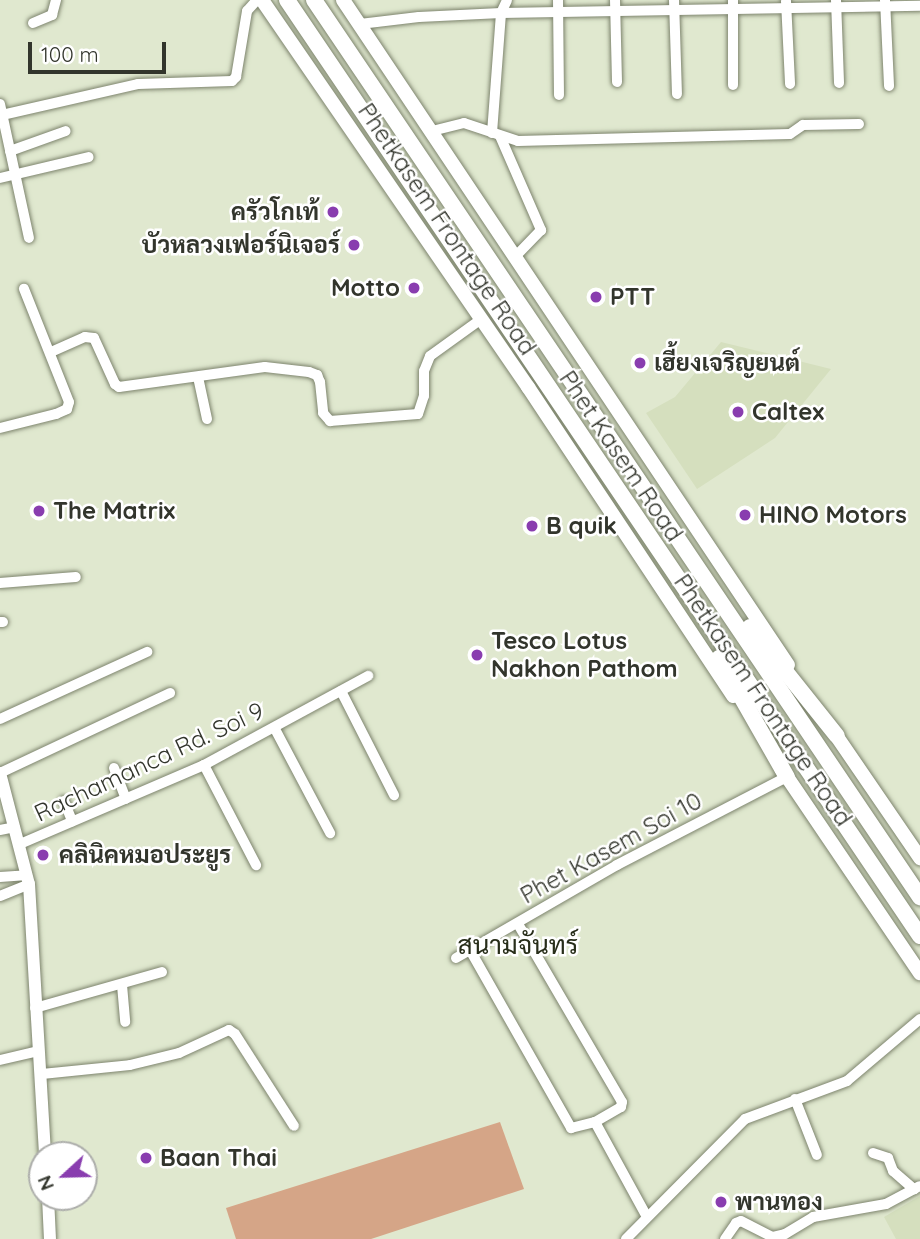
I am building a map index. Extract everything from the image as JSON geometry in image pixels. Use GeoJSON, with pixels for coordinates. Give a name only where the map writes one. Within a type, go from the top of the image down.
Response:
{"type":"FeatureCollection","features":[{"type":"Feature","properties":{"kind":"highway","name":"Phet Kasem Road"},"geometry":{"type":"LineString","coordinates":[[287,0],[920,936]]}},
{"type":"Feature","properties":{"kind":"highway","name":"Phet Kasem Road"},"geometry":{"type":"LineString","coordinates":[[314,0],[920,897]]}},
{"type":"Feature","properties":{"kind":"highway"},"geometry":{"type":"LineString","coordinates":[[681,541],[837,736]]}},
{"type":"Feature","properties":{"kind":"highway"},"geometry":{"type":"LineString","coordinates":[[661,556],[787,777]]}},
{"type":"Feature","properties":{"kind":"main road","name":"Phetkasem Frontage Road"},"geometry":{"type":"LineString","coordinates":[[262,0],[920,973]]}},
{"type":"Feature","properties":{"kind":"main road","name":"Phetkasem Frontage Road"},"geometry":{"type":"LineString","coordinates":[[343,0],[920,858]]}},
{"type":"Feature","properties":{"kind":"street"},"geometry":{"type":"LineString","coordinates":[[33,23],[52,15],[56,0]]}},
{"type":"Feature","properties":{"kind":"street"},"geometry":{"type":"LineString","coordinates":[[2,115],[138,84],[232,81],[236,77],[247,11],[257,0]]}},
{"type":"Feature","properties":{"kind":"street"},"geometry":{"type":"LineString","coordinates":[[507,0],[501,13],[496,134],[541,230],[516,256]]}},
{"type":"Feature","properties":{"kind":"street"},"geometry":{"type":"LineString","coordinates":[[558,0],[559,95]]}},
{"type":"Feature","properties":{"kind":"street"},"geometry":{"type":"LineString","coordinates":[[674,0],[677,94]]}},
{"type":"Feature","properties":{"kind":"street"},"geometry":{"type":"LineString","coordinates":[[360,24],[419,17],[558,13],[615,5],[674,12],[733,5],[786,3],[885,3],[920,6]]}},
{"type":"Feature","properties":{"kind":"street"},"geometry":{"type":"LineString","coordinates":[[786,3],[790,84]]}},
{"type":"Feature","properties":{"kind":"street"},"geometry":{"type":"LineString","coordinates":[[885,3],[889,86]]}},
{"type":"Feature","properties":{"kind":"street"},"geometry":{"type":"LineString","coordinates":[[836,4],[839,83]]}},
{"type":"Feature","properties":{"kind":"street"},"geometry":{"type":"LineString","coordinates":[[615,5],[617,82]]}},
{"type":"Feature","properties":{"kind":"street"},"geometry":{"type":"LineString","coordinates":[[733,5],[733,85]]}},
{"type":"Feature","properties":{"kind":"street"},"geometry":{"type":"LineString","coordinates":[[0,104],[29,238]]}},
{"type":"Feature","properties":{"kind":"street"},"geometry":{"type":"LineString","coordinates":[[432,131],[464,123],[518,141],[790,134],[803,125],[859,124]]}},
{"type":"Feature","properties":{"kind":"street"},"geometry":{"type":"LineString","coordinates":[[10,151],[66,131]]}},
{"type":"Feature","properties":{"kind":"street"},"geometry":{"type":"LineString","coordinates":[[0,178],[89,158]]}},
{"type":"Feature","properties":{"kind":"street"},"geometry":{"type":"LineString","coordinates":[[0,428],[67,409],[69,396],[24,289]]}},
{"type":"Feature","properties":{"kind":"street"},"geometry":{"type":"LineString","coordinates":[[51,352],[85,337],[94,338],[115,384],[120,387],[265,367],[297,369],[317,375],[323,413],[330,421],[418,414],[424,396],[424,371],[430,356],[480,320]]}},
{"type":"Feature","properties":{"kind":"street"},"geometry":{"type":"LineString","coordinates":[[198,377],[207,419]]}},
{"type":"Feature","properties":{"kind":"street"},"geometry":{"type":"LineString","coordinates":[[0,583],[76,577]]}},
{"type":"Feature","properties":{"kind":"street"},"geometry":{"type":"LineString","coordinates":[[0,719],[147,652]]}},
{"type":"Feature","properties":{"kind":"street","name":"Rachamanca Rd. Soi 9"},"geometry":{"type":"LineString","coordinates":[[20,844],[204,765],[275,729],[368,676]]}},
{"type":"Feature","properties":{"kind":"street"},"geometry":{"type":"LineString","coordinates":[[341,691],[394,795]]}},
{"type":"Feature","properties":{"kind":"street"},"geometry":{"type":"LineString","coordinates":[[44,1141],[28,879],[0,773],[170,693]]}},
{"type":"Feature","properties":{"kind":"street"},"geometry":{"type":"LineString","coordinates":[[275,729],[330,833]]}},
{"type":"Feature","properties":{"kind":"street"},"geometry":{"type":"LineString","coordinates":[[204,765],[257,865]]}},
{"type":"Feature","properties":{"kind":"street"},"geometry":{"type":"LineString","coordinates":[[114,768],[126,799]]}},
{"type":"Feature","properties":{"kind":"street","name":"Phet Kasem Soi 10"},"geometry":{"type":"LineString","coordinates":[[456,958],[617,865],[787,777]]}},
{"type":"Feature","properties":{"kind":"street"},"geometry":{"type":"LineString","coordinates":[[64,801],[72,821]]}},
{"type":"Feature","properties":{"kind":"street"},"geometry":{"type":"LineString","coordinates":[[0,830],[15,827]]}},
{"type":"Feature","properties":{"kind":"street"},"geometry":{"type":"LineString","coordinates":[[0,877],[28,879]]}},
{"type":"Feature","properties":{"kind":"street"},"geometry":{"type":"LineString","coordinates":[[0,896],[28,879]]}},
{"type":"Feature","properties":{"kind":"street"},"geometry":{"type":"LineString","coordinates":[[470,950],[571,1128],[594,1122],[621,1107],[621,1102],[518,924]]}},
{"type":"Feature","properties":{"kind":"street"},"geometry":{"type":"LineString","coordinates":[[35,1008],[162,972]]}},
{"type":"Feature","properties":{"kind":"street"},"geometry":{"type":"LineString","coordinates":[[122,985],[125,1022]]}},
{"type":"Feature","properties":{"kind":"street"},"geometry":{"type":"LineString","coordinates":[[626,1239],[745,1119],[850,1079],[920,1019]]}},
{"type":"Feature","properties":{"kind":"street"},"geometry":{"type":"LineString","coordinates":[[42,1073],[130,1065],[179,1053],[229,1030],[235,1034],[294,1126]]}},
{"type":"Feature","properties":{"kind":"street"},"geometry":{"type":"LineString","coordinates":[[0,1059],[38,1051]]}},
{"type":"Feature","properties":{"kind":"street"},"geometry":{"type":"LineString","coordinates":[[795,1099],[817,1155]]}},
{"type":"Feature","properties":{"kind":"street"},"geometry":{"type":"LineString","coordinates":[[594,1122],[647,1217]]}},
{"type":"Feature","properties":{"kind":"street"},"geometry":{"type":"LineString","coordinates":[[873,1153],[888,1158],[893,1171],[917,1187]]}},
{"type":"Feature","properties":{"kind":"street"},"geometry":{"type":"LineString","coordinates":[[725,1239],[736,1223],[741,1221],[772,1237],[785,1234],[813,1217],[871,1208],[917,1187]]}},
{"type":"Feature","properties":{"kind":"street"},"geometry":{"type":"LineString","coordinates":[[49,1211],[50,1239]]}},
{"type":"Feature","properties":{"kind":"shaded area"},"geometry":{"type":"Polygon","coordinates":[[[721,342],[831,369],[775,438],[697,489],[646,413],[675,397],[721,342]]]}},
{"type":"Feature","properties":{"kind":"shaded area"},"geometry":{"type":"Polygon","coordinates":[[[500,1122],[524,1189],[371,1239],[236,1239],[226,1208],[500,1122]]]}},
{"type":"Feature","properties":{"kind":"shaded area"},"geometry":{"type":"Polygon","coordinates":[[[920,1196],[920,1239],[896,1239],[884,1217],[920,1196]]]}},
{"type":"Feature","properties":{"kind":"place","name":"ครัวโกเท้"},"geometry":{"type":"Point","coordinates":[333,212]}},
{"type":"Feature","properties":{"kind":"place","name":"บัวหลวงเฟอร์นิเจอร์"},"geometry":{"type":"Point","coordinates":[354,245]}},
{"type":"Feature","properties":{"kind":"place","name":"Motto"},"geometry":{"type":"Point","coordinates":[414,288]}},
{"type":"Feature","properties":{"kind":"place","name":"PTT"},"geometry":{"type":"Point","coordinates":[596,297]}},
{"type":"Feature","properties":{"kind":"place","name":"เฮี้ยงเจริญยนต์"},"geometry":{"type":"Point","coordinates":[640,363]}},
{"type":"Feature","properties":{"kind":"place","name":"Caltex"},"geometry":{"type":"Point","coordinates":[738,412]}},
{"type":"Feature","properties":{"kind":"place","name":"The Matrix"},"geometry":{"type":"Point","coordinates":[39,511]}},
{"type":"Feature","properties":{"kind":"place","name":"HINO Motors"},"geometry":{"type":"Point","coordinates":[745,515]}},
{"type":"Feature","properties":{"kind":"place","name":"B quik"},"geometry":{"type":"Point","coordinates":[532,526]}},
{"type":"Feature","properties":{"kind":"place","name":"Tesco Lotus Nakhon Pathom"},"geometry":{"type":"Point","coordinates":[477,655]}},
{"type":"Feature","properties":{"kind":"place","name":"คลินิคหมอประยูร"},"geometry":{"type":"Point","coordinates":[43,855]}},
{"type":"Feature","properties":{"kind":"place","name":"Baan Thai"},"geometry":{"type":"Point","coordinates":[146,1158]}},
{"type":"Feature","properties":{"kind":"place","name":"พานทอง"},"geometry":{"type":"Point","coordinates":[721,1202]}},
{"type":"Feature","properties":{"kind":"district","name":"สนามจันทร์"},"geometry":{"type":"Point","coordinates":[518,945]}}]}
